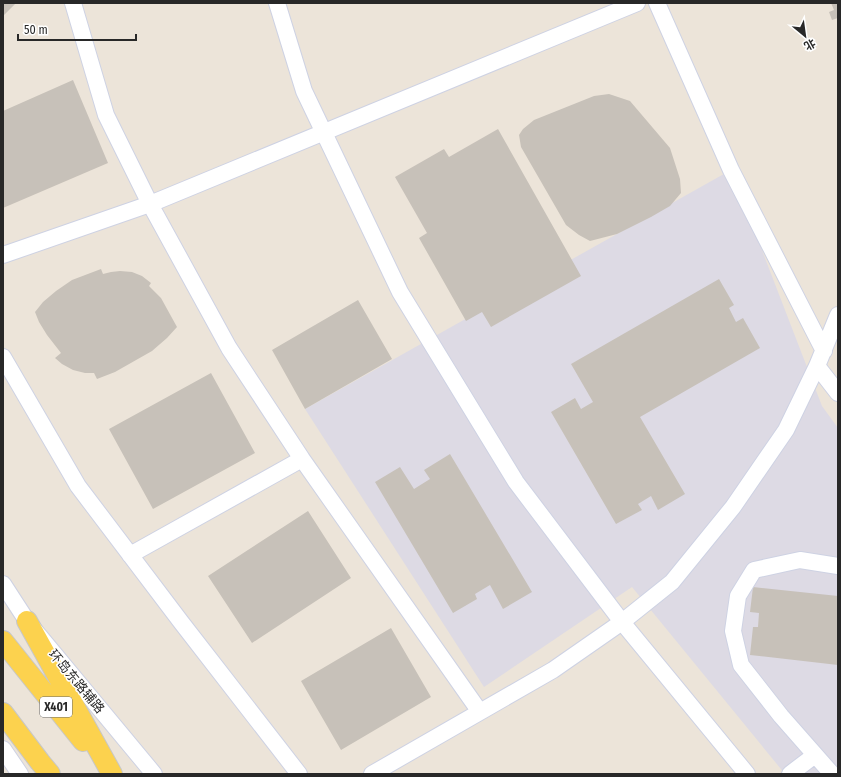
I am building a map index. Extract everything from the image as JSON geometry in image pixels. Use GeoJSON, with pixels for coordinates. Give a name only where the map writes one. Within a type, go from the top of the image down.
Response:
{"type":"FeatureCollection","features":[{"type":"Feature","properties":{"kind":"main road"},"geometry":{"type":"LineString","coordinates":[[27,621],[112,774]]}},
{"type":"Feature","properties":{"kind":"main road","name":"X401"},"geometry":{"type":"LineString","coordinates":[[3,641],[109,774]]}},
{"type":"Feature","properties":{"kind":"main road"},"geometry":{"type":"LineString","coordinates":[[3,713],[50,774]]}},
{"type":"Feature","properties":{"kind":"street"},"geometry":{"type":"LineString","coordinates":[[72,3],[106,115],[150,204],[229,348],[302,459],[480,712]]}},
{"type":"Feature","properties":{"kind":"street"},"geometry":{"type":"LineString","coordinates":[[276,3],[304,91],[400,292],[516,482],[622,622],[746,774]]}},
{"type":"Feature","properties":{"kind":"street"},"geometry":{"type":"LineString","coordinates":[[3,255],[150,204],[637,3]]}},
{"type":"Feature","properties":{"kind":"street"},"geometry":{"type":"LineString","coordinates":[[656,3],[731,170],[824,351]]}},
{"type":"Feature","properties":{"kind":"street"},"geometry":{"type":"LineString","coordinates":[[372,774],[553,670],[622,622],[672,582],[733,507],[786,430],[824,351],[838,315]]}},
{"type":"Feature","properties":{"kind":"street"},"geometry":{"type":"LineString","coordinates":[[3,357],[78,486],[298,774]]}},
{"type":"Feature","properties":{"kind":"street"},"geometry":{"type":"LineString","coordinates":[[817,366],[838,393]]}},
{"type":"Feature","properties":{"kind":"street"},"geometry":{"type":"LineString","coordinates":[[130,555],[302,459]]}},
{"type":"Feature","properties":{"kind":"street"},"geometry":{"type":"LineString","coordinates":[[832,774],[781,716],[741,665],[733,631],[738,596],[754,570],[800,560],[838,566]]}},
{"type":"Feature","properties":{"kind":"street","name":"环岛东路辅路"},"geometry":{"type":"LineString","coordinates":[[3,584],[27,621],[154,774]]}},
{"type":"Feature","properties":{"kind":"street"},"geometry":{"type":"LineString","coordinates":[[3,749],[20,774]]}},
{"type":"Feature","properties":{"kind":"street"},"geometry":{"type":"LineString","coordinates":[[790,774],[815,755]]}},
{"type":"Feature","properties":{"kind":"shaded area"},"geometry":{"type":"Polygon","coordinates":[[[731,170],[822,406],[838,428],[838,774],[785,774],[632,587],[484,687],[305,409],[731,170]]]}},
{"type":"Feature","properties":{"kind":"building"},"geometry":{"type":"Polygon","coordinates":[[[3,3],[16,3],[3,16],[3,3]]]}},
{"type":"Feature","properties":{"kind":"building"},"geometry":{"type":"Polygon","coordinates":[[[831,3],[838,3],[838,18],[832,20],[829,12],[834,10],[831,3]]]}},
{"type":"Feature","properties":{"kind":"building"},"geometry":{"type":"Polygon","coordinates":[[[73,80],[108,163],[3,208],[3,111],[73,80]]]}},
{"type":"Feature","properties":{"kind":"building"},"geometry":{"type":"Polygon","coordinates":[[[609,94],[630,101],[670,148],[680,179],[681,193],[670,206],[651,217],[617,234],[590,241],[566,225],[521,147],[519,135],[523,129],[534,120],[594,96],[609,94]]]}},
{"type":"Feature","properties":{"kind":"building"},"geometry":{"type":"Polygon","coordinates":[[[498,129],[581,276],[491,327],[482,312],[466,321],[419,238],[427,233],[395,177],[444,149],[449,157],[498,129]]]}},
{"type":"Feature","properties":{"kind":"building"},"geometry":{"type":"Polygon","coordinates":[[[101,269],[103,274],[120,271],[132,272],[142,276],[151,283],[149,286],[161,298],[177,327],[152,351],[115,372],[97,379],[94,373],[85,373],[73,370],[55,358],[61,353],[47,335],[35,312],[43,302],[72,280],[101,269]]]}},
{"type":"Feature","properties":{"kind":"building"},"geometry":{"type":"Polygon","coordinates":[[[719,279],[734,305],[729,308],[736,322],[743,318],[760,348],[640,417],[685,494],[658,510],[651,496],[638,504],[642,510],[616,524],[551,412],[575,398],[581,409],[593,402],[571,364],[719,279]]]}},
{"type":"Feature","properties":{"kind":"building"},"geometry":{"type":"Polygon","coordinates":[[[358,300],[392,359],[305,409],[272,350],[358,300]]]}},
{"type":"Feature","properties":{"kind":"building"},"geometry":{"type":"Polygon","coordinates":[[[211,373],[255,453],[153,509],[109,429],[211,373]]]}},
{"type":"Feature","properties":{"kind":"building"},"geometry":{"type":"Polygon","coordinates":[[[450,454],[532,592],[503,609],[490,585],[475,594],[477,599],[453,613],[375,482],[400,467],[414,489],[430,479],[424,470],[450,454]]]}},
{"type":"Feature","properties":{"kind":"building"},"geometry":{"type":"Polygon","coordinates":[[[308,511],[351,578],[252,643],[208,576],[308,511]]]}},
{"type":"Feature","properties":{"kind":"building"},"geometry":{"type":"Polygon","coordinates":[[[753,587],[838,596],[838,665],[750,655],[753,627],[758,627],[759,613],[750,612],[753,587]]]}},
{"type":"Feature","properties":{"kind":"building"},"geometry":{"type":"Polygon","coordinates":[[[391,628],[431,697],[341,750],[301,681],[391,628]]]}}]}
